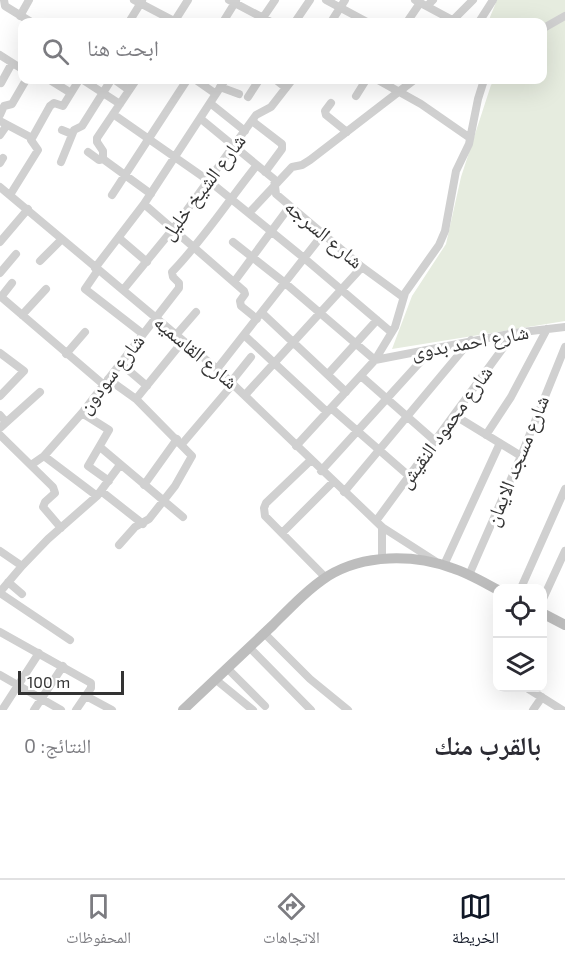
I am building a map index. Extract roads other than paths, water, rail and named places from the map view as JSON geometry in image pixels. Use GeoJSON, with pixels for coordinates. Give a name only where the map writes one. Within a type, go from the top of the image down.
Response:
{"type":"FeatureCollection","features":[{"type":"Feature","properties":{"kind":"main road"},"geometry":{"type":"LineString","coordinates":[[183,710],[326,578],[344,568],[363,562],[382,560],[420,560],[441,564],[493,587]]}},
{"type":"Feature","properties":{"kind":"main road"},"geometry":{"type":"LineString","coordinates":[[547,615],[565,625]]}},
{"type":"Feature","properties":{"kind":"street"},"geometry":{"type":"LineString","coordinates":[[4,0],[5,6],[24,18]]}},
{"type":"Feature","properties":{"kind":"street"},"geometry":{"type":"LineString","coordinates":[[20,16],[29,0]]}},
{"type":"Feature","properties":{"kind":"street"},"geometry":{"type":"LineString","coordinates":[[177,18],[188,0]]}},
{"type":"Feature","properties":{"kind":"street"},"geometry":{"type":"LineString","coordinates":[[262,18],[275,0]]}},
{"type":"Feature","properties":{"kind":"street"},"geometry":{"type":"LineString","coordinates":[[298,18],[310,0]]}},
{"type":"Feature","properties":{"kind":"street"},"geometry":{"type":"LineString","coordinates":[[326,0],[342,4],[359,18]]}},
{"type":"Feature","properties":{"kind":"street"},"geometry":{"type":"LineString","coordinates":[[410,18],[420,3],[433,0]]}},
{"type":"Feature","properties":{"kind":"street"},"geometry":{"type":"LineString","coordinates":[[457,18],[473,0]]}},
{"type":"Feature","properties":{"kind":"street"},"geometry":{"type":"LineString","coordinates":[[482,18],[493,0]]}},
{"type":"Feature","properties":{"kind":"street"},"geometry":{"type":"LineString","coordinates":[[131,18],[139,1],[167,18]]}},
{"type":"Feature","properties":{"kind":"street"},"geometry":{"type":"LineString","coordinates":[[225,18],[233,1],[258,18]]}},
{"type":"Feature","properties":{"kind":"street"},"geometry":{"type":"LineString","coordinates":[[420,3],[446,18]]}},
{"type":"Feature","properties":{"kind":"street"},"geometry":{"type":"LineString","coordinates":[[333,18],[342,4]]}},
{"type":"Feature","properties":{"kind":"street"},"geometry":{"type":"LineString","coordinates":[[547,27],[565,16]]}},
{"type":"Feature","properties":{"kind":"street"},"geometry":{"type":"LineString","coordinates":[[0,55],[18,67]]}},
{"type":"Feature","properties":{"kind":"street"},"geometry":{"type":"LineString","coordinates":[[1,83],[12,63]]}},
{"type":"Feature","properties":{"kind":"street"},"geometry":{"type":"LineString","coordinates":[[0,115],[4,106],[12,104],[24,84]]}},
{"type":"Feature","properties":{"kind":"street"},"geometry":{"type":"LineString","coordinates":[[56,84],[71,93]]}},
{"type":"Feature","properties":{"kind":"street"},"geometry":{"type":"LineString","coordinates":[[10,195],[38,150],[38,147],[31,142],[32,138],[52,104],[63,106],[78,84]]}},
{"type":"Feature","properties":{"kind":"street"},"geometry":{"type":"LineString","coordinates":[[88,84],[120,104]]}},
{"type":"Feature","properties":{"kind":"street"},"geometry":{"type":"LineString","coordinates":[[61,162],[75,128],[82,126],[110,84]]}},
{"type":"Feature","properties":{"kind":"street"},"geometry":{"type":"LineString","coordinates":[[119,84],[129,90]]}},
{"type":"Feature","properties":{"kind":"street"},"geometry":{"type":"LineString","coordinates":[[103,159],[103,151],[96,141],[133,84]]}},
{"type":"Feature","properties":{"kind":"street"},"geometry":{"type":"LineString","coordinates":[[112,195],[184,84]]}},
{"type":"Feature","properties":{"kind":"street"},"geometry":{"type":"LineString","coordinates":[[248,97],[256,84]]}},
{"type":"Feature","properties":{"kind":"street"},"geometry":{"type":"LineString","coordinates":[[281,84],[286,88]]}},
{"type":"Feature","properties":{"kind":"street","name":"شارع الشيخ خليل"},"geometry":{"type":"LineString","coordinates":[[123,290],[173,229],[259,112],[271,107],[289,84]]}},
{"type":"Feature","properties":{"kind":"street"},"geometry":{"type":"LineString","coordinates":[[356,96],[364,84]]}},
{"type":"Feature","properties":{"kind":"street"},"geometry":{"type":"LineString","coordinates":[[385,84],[421,104],[470,138]]}},
{"type":"Feature","properties":{"kind":"street"},"geometry":{"type":"LineString","coordinates":[[249,213],[292,167],[302,165],[409,84]]}},
{"type":"Feature","properties":{"kind":"street"},"geometry":{"type":"LineString","coordinates":[[297,446],[375,360],[397,320],[403,297],[442,239],[456,171],[467,150],[483,84]]}},
{"type":"Feature","properties":{"kind":"street"},"geometry":{"type":"LineString","coordinates":[[142,334],[85,289],[151,194],[220,87],[239,94]]}},
{"type":"Feature","properties":{"kind":"street"},"geometry":{"type":"LineString","coordinates":[[331,103],[325,111],[326,115],[347,132]]}},
{"type":"Feature","properties":{"kind":"street"},"geometry":{"type":"LineString","coordinates":[[210,104],[245,131]]}},
{"type":"Feature","properties":{"kind":"street"},"geometry":{"type":"LineString","coordinates":[[113,114],[209,181],[391,332]]}},
{"type":"Feature","properties":{"kind":"street","name":"شارع السرجه"},"geometry":{"type":"LineString","coordinates":[[201,119],[274,179],[276,194],[362,267],[403,297]]}},
{"type":"Feature","properties":{"kind":"street"},"geometry":{"type":"LineString","coordinates":[[252,121],[282,144],[282,149],[265,172]]}},
{"type":"Feature","properties":{"kind":"street"},"geometry":{"type":"LineString","coordinates":[[0,135],[3,123],[32,138]]}},
{"type":"Feature","properties":{"kind":"street"},"geometry":{"type":"LineString","coordinates":[[62,130],[72,134]]}},
{"type":"Feature","properties":{"kind":"street"},"geometry":{"type":"LineString","coordinates":[[88,152],[99,160],[103,159],[151,194]]}},
{"type":"Feature","properties":{"kind":"street","name":"شارع سودون"},"geometry":{"type":"LineString","coordinates":[[31,465],[44,456],[82,413],[179,288],[179,283],[172,277],[172,272],[195,249],[230,198],[257,165]]}},
{"type":"Feature","properties":{"kind":"street","name":"شارع القاسميه"},"geometry":{"type":"LineString","coordinates":[[0,188],[28,209],[217,369],[382,527],[441,564]]}},
{"type":"Feature","properties":{"kind":"street"},"geometry":{"type":"LineString","coordinates":[[144,204],[244,291],[245,294],[240,301],[241,306],[259,316],[294,342],[346,392]]}},
{"type":"Feature","properties":{"kind":"street"},"geometry":{"type":"LineString","coordinates":[[234,282],[290,206]]}},
{"type":"Feature","properties":{"kind":"street"},"geometry":{"type":"LineString","coordinates":[[0,242],[28,209]]}},
{"type":"Feature","properties":{"kind":"street"},"geometry":{"type":"LineString","coordinates":[[217,369],[323,234]]}},
{"type":"Feature","properties":{"kind":"street"},"geometry":{"type":"LineString","coordinates":[[119,238],[147,262]]}},
{"type":"Feature","properties":{"kind":"street"},"geometry":{"type":"LineString","coordinates":[[40,261],[62,239]]}},
{"type":"Feature","properties":{"kind":"street"},"geometry":{"type":"LineString","coordinates":[[233,242],[375,360]]}},
{"type":"Feature","properties":{"kind":"street"},"geometry":{"type":"LineString","coordinates":[[0,273],[16,254]]}},
{"type":"Feature","properties":{"kind":"street"},"geometry":{"type":"LineString","coordinates":[[245,395],[362,267]]}},
{"type":"Feature","properties":{"kind":"street"},"geometry":{"type":"LineString","coordinates":[[12,283],[1,296],[66,354],[106,382],[136,399],[192,456],[164,501],[149,519],[135,527],[119,545]]}},
{"type":"Feature","properties":{"kind":"street"},"geometry":{"type":"LineString","coordinates":[[22,315],[45,289]]}},
{"type":"Feature","properties":{"kind":"street"},"geometry":{"type":"LineString","coordinates":[[176,335],[196,312]]}},
{"type":"Feature","properties":{"kind":"street"},"geometry":{"type":"LineString","coordinates":[[327,374],[377,320]]}},
{"type":"Feature","properties":{"kind":"street","name":"شارع احمد بدوى"},"geometry":{"type":"LineString","coordinates":[[375,360],[471,340],[565,327]]}},
{"type":"Feature","properties":{"kind":"street"},"geometry":{"type":"LineString","coordinates":[[486,435],[547,329]]}},
{"type":"Feature","properties":{"kind":"street"},"geometry":{"type":"LineString","coordinates":[[66,354],[85,332]]}},
{"type":"Feature","properties":{"kind":"street","name":"شارع محمود النقيش"},"geometry":{"type":"LineString","coordinates":[[376,521],[514,333]]}},
{"type":"Feature","properties":{"kind":"street"},"geometry":{"type":"LineString","coordinates":[[244,335],[409,476]]}},
{"type":"Feature","properties":{"kind":"street"},"geometry":{"type":"LineString","coordinates":[[344,492],[471,340]]}},
{"type":"Feature","properties":{"kind":"street"},"geometry":{"type":"LineString","coordinates":[[136,399],[183,341]]}},
{"type":"Feature","properties":{"kind":"street","name":"شارع مسجد الايمان"},"geometry":{"type":"LineString","coordinates":[[469,575],[521,456],[565,346]]}},
{"type":"Feature","properties":{"kind":"street"},"geometry":{"type":"LineString","coordinates":[[321,471],[432,348]]}},
{"type":"Feature","properties":{"kind":"street"},"geometry":{"type":"LineString","coordinates":[[0,353],[24,373],[0,396]]}},
{"type":"Feature","properties":{"kind":"street"},"geometry":{"type":"LineString","coordinates":[[144,484],[232,383],[251,357]]}},
{"type":"Feature","properties":{"kind":"street"},"geometry":{"type":"LineString","coordinates":[[120,363],[147,386]]}},
{"type":"Feature","properties":{"kind":"street"},"geometry":{"type":"LineString","coordinates":[[361,376],[435,441]]}},
{"type":"Feature","properties":{"kind":"street"},"geometry":{"type":"LineString","coordinates":[[0,415],[3,425],[40,392]]}},
{"type":"Feature","properties":{"kind":"street"},"geometry":{"type":"LineString","coordinates":[[82,413],[109,430],[88,466],[109,481]]}},
{"type":"Feature","properties":{"kind":"street"},"geometry":{"type":"LineString","coordinates":[[454,415],[521,456]]}},
{"type":"Feature","properties":{"kind":"street"},"geometry":{"type":"LineString","coordinates":[[0,435],[55,490],[54,495],[45,502],[43,507],[61,528]]}},
{"type":"Feature","properties":{"kind":"street"},"geometry":{"type":"LineString","coordinates":[[441,564],[500,443]]}},
{"type":"Feature","properties":{"kind":"street"},"geometry":{"type":"LineString","coordinates":[[100,447],[183,517]]}},
{"type":"Feature","properties":{"kind":"street"},"geometry":{"type":"LineString","coordinates":[[44,456],[143,524]]}},
{"type":"Feature","properties":{"kind":"street"},"geometry":{"type":"LineString","coordinates":[[311,460],[266,503],[263,512],[326,578]]}},
{"type":"Feature","properties":{"kind":"street"},"geometry":{"type":"LineString","coordinates":[[70,639],[0,593],[22,566],[100,494],[120,465]]}},
{"type":"Feature","properties":{"kind":"street"},"geometry":{"type":"LineString","coordinates":[[282,533],[333,482]]}},
{"type":"Feature","properties":{"kind":"street"},"geometry":{"type":"LineString","coordinates":[[523,584],[565,489]]}},
{"type":"Feature","properties":{"kind":"street"},"geometry":{"type":"LineString","coordinates":[[382,527],[382,560]]}},
{"type":"Feature","properties":{"kind":"street"},"geometry":{"type":"LineString","coordinates":[[0,551],[22,566]]}},
{"type":"Feature","properties":{"kind":"street"},"geometry":{"type":"LineString","coordinates":[[547,593],[565,551]]}},
{"type":"Feature","properties":{"kind":"street"},"geometry":{"type":"LineString","coordinates":[[9,582],[22,594]]}},
{"type":"Feature","properties":{"kind":"street"},"geometry":{"type":"LineString","coordinates":[[0,632],[89,681],[92,685],[76,710]]}},
{"type":"Feature","properties":{"kind":"street"},"geometry":{"type":"LineString","coordinates":[[264,633],[310,679],[348,710]]}},
{"type":"Feature","properties":{"kind":"street"},"geometry":{"type":"LineString","coordinates":[[249,647],[311,710]]}},
{"type":"Feature","properties":{"kind":"street"},"geometry":{"type":"LineString","coordinates":[[2,710],[39,653]]}},
{"type":"Feature","properties":{"kind":"street"},"geometry":{"type":"LineString","coordinates":[[34,710],[63,666]]}},
{"type":"Feature","properties":{"kind":"street"},"geometry":{"type":"LineString","coordinates":[[227,668],[265,706]]}},
{"type":"Feature","properties":{"kind":"street"},"geometry":{"type":"LineString","coordinates":[[0,675],[61,710]]}},
{"type":"Feature","properties":{"kind":"street"},"geometry":{"type":"LineString","coordinates":[[215,679],[253,710]]}},
{"type":"Feature","properties":{"kind":"street"},"geometry":{"type":"LineString","coordinates":[[534,692],[562,710]]}},
{"type":"Feature","properties":{"kind":"street"},"geometry":{"type":"LineString","coordinates":[[86,696],[112,710]]}},
{"type":"Feature","properties":{"kind":"street"},"geometry":{"type":"LineString","coordinates":[[533,710],[542,697]]}}]}
